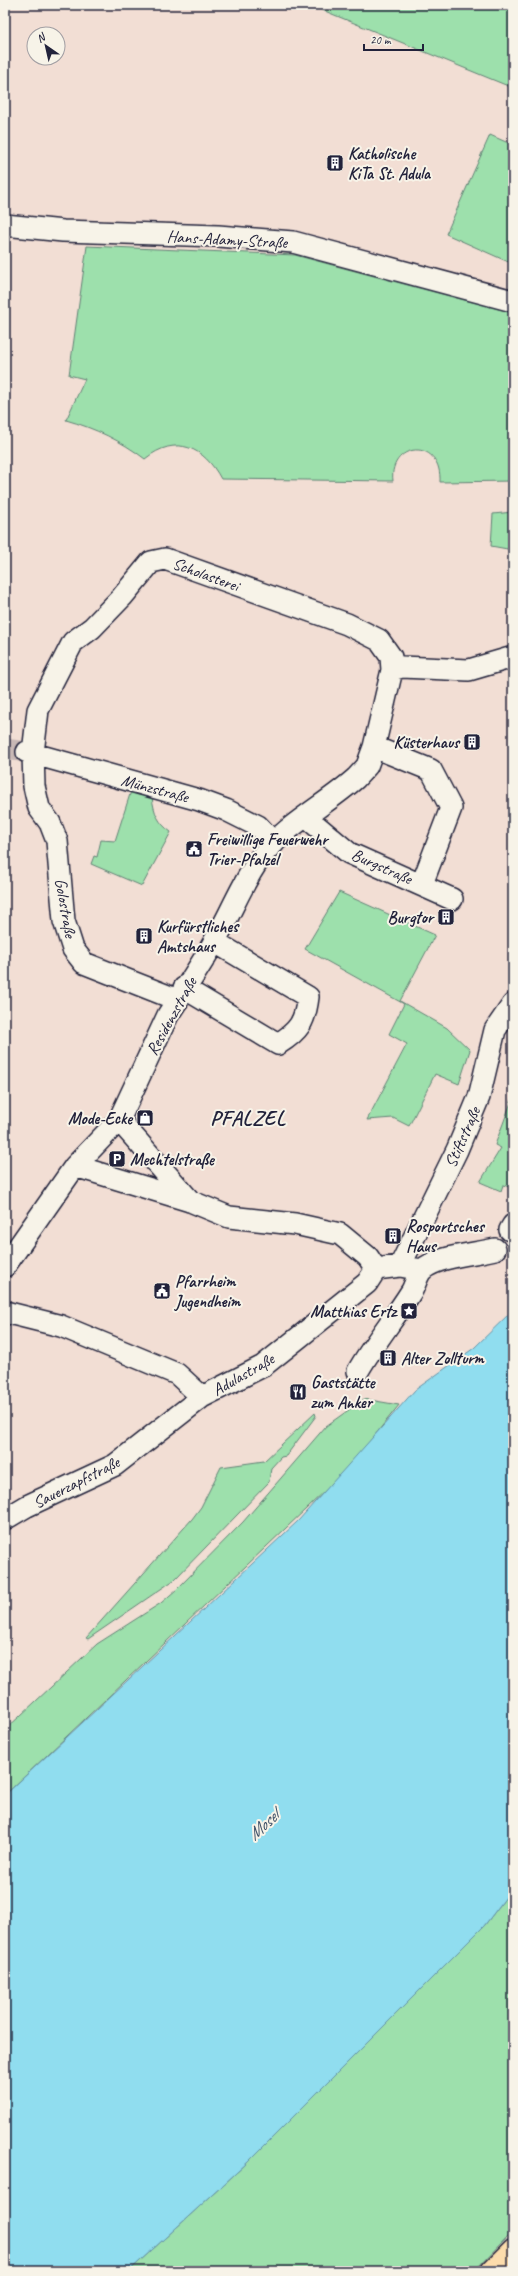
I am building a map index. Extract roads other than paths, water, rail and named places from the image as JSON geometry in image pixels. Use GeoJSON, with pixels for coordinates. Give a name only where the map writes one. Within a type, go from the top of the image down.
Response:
{"type":"FeatureCollection","features":[{"type":"Feature","properties":{"kind":"highway"},"geometry":{"type":"LineString","coordinates":[[492,2271],[513,2250]]}},
{"type":"Feature","properties":{"kind":"street","name":"Hans-Adamy-Straße"},"geometry":{"type":"LineString","coordinates":[[5,225],[63,231],[218,236],[293,242],[513,301]]}},
{"type":"Feature","properties":{"kind":"street","name":"Scholasterei"},"geometry":{"type":"LineString","coordinates":[[30,753],[38,710],[73,642],[92,628],[122,597],[151,562],[165,559],[347,624],[379,640],[391,657],[392,670]]}},
{"type":"Feature","properties":{"kind":"street"},"geometry":{"type":"LineString","coordinates":[[392,670],[402,667],[470,670],[513,657]]}},
{"type":"Feature","properties":{"kind":"street","name":"Residenzstraße"},"geometry":{"type":"LineString","coordinates":[[5,1266],[76,1166],[119,1120],[168,1015],[215,942],[260,858],[274,843],[356,778],[367,766],[374,747],[392,670]]}},
{"type":"Feature","properties":{"kind":"street","name":"Burgstraße"},"geometry":{"type":"LineString","coordinates":[[374,747],[431,770],[451,808],[422,884]]}},
{"type":"Feature","properties":{"kind":"street","name":"Münzstraße"},"geometry":{"type":"LineString","coordinates":[[30,753],[219,807],[258,826],[274,843]]}},
{"type":"Feature","properties":{"kind":"street","name":"Golostraße"},"geometry":{"type":"LineString","coordinates":[[30,753],[34,786],[39,808],[50,823],[57,841],[64,921],[73,949],[84,963],[181,994],[278,1044],[290,1036],[302,1024],[308,998],[215,942]]}},
{"type":"Feature","properties":{"kind":"street","name":"Burgstraße"},"geometry":{"type":"LineString","coordinates":[[306,817],[349,853],[422,884],[452,899]]}},
{"type":"Feature","properties":{"kind":"street","name":"Stiftstraße"},"geometry":{"type":"LineString","coordinates":[[400,1266],[457,1150],[479,1097],[495,1030],[513,1004]]}},
{"type":"Feature","properties":{"kind":"street"},"geometry":{"type":"LineString","coordinates":[[119,1120],[190,1201]]}},
{"type":"Feature","properties":{"kind":"street"},"geometry":{"type":"LineString","coordinates":[[76,1166],[190,1201],[229,1217],[296,1224],[340,1234],[368,1257],[376,1269],[400,1266],[422,1270],[447,1259],[495,1249]]}},
{"type":"Feature","properties":{"kind":"street","name":"Adulastraße"},"geometry":{"type":"LineString","coordinates":[[5,1312],[61,1326],[178,1374],[202,1397],[264,1366],[367,1283],[376,1269]]}},
{"type":"Feature","properties":{"kind":"street"},"geometry":{"type":"LineString","coordinates":[[358,1371],[375,1342],[411,1292],[422,1270]]}},
{"type":"Feature","properties":{"kind":"street","name":"Sauerzapfstraße"},"geometry":{"type":"LineString","coordinates":[[5,1519],[27,1506],[115,1465],[202,1397]]}},
{"type":"Feature","properties":{"kind":"water","name":"Mosel"},"geometry":{"type":"Polygon","coordinates":[[[513,1310],[513,1888],[484,1926],[248,2162],[129,2271],[5,2271],[5,1795],[298,1521],[415,1390],[474,1348],[513,1310]]]}},
{"type":"Feature","properties":{"kind":"tunnel"},"geometry":{"type":"LineString","coordinates":[[5,749],[27,752]]}},
{"type":"Feature","properties":{"kind":"place","name":"Katholische KiTa St. Adula"},"geometry":{"type":"Point","coordinates":[335,163]}},
{"type":"Feature","properties":{"kind":"place","name":"Küsterhaus"},"geometry":{"type":"Point","coordinates":[472,742]}},
{"type":"Feature","properties":{"kind":"place","name":"Freiwillige Feuerwehr Trier-Pfalzel"},"geometry":{"type":"Point","coordinates":[194,849]}},
{"type":"Feature","properties":{"kind":"place","name":"Burgtor"},"geometry":{"type":"Point","coordinates":[446,917]}},
{"type":"Feature","properties":{"kind":"place","name":"Kurfürstliches Amtshaus"},"geometry":{"type":"Point","coordinates":[144,936]}},
{"type":"Feature","properties":{"kind":"place","name":"Mode-Ecke"},"geometry":{"type":"Point","coordinates":[145,1118]}},
{"type":"Feature","properties":{"kind":"place","name":"Mechtelstraße"},"geometry":{"type":"Point","coordinates":[117,1159]}},
{"type":"Feature","properties":{"kind":"place","name":"Rosportsches Haus"},"geometry":{"type":"Point","coordinates":[393,1236]}},
{"type":"Feature","properties":{"kind":"place","name":"Pfarrheim Jugendheim"},"geometry":{"type":"Point","coordinates":[162,1291]}},
{"type":"Feature","properties":{"kind":"place","name":"Matthias Ertz"},"geometry":{"type":"Point","coordinates":[409,1311]}},
{"type":"Feature","properties":{"kind":"place","name":"Alter Zollturm"},"geometry":{"type":"Point","coordinates":[388,1358]}},
{"type":"Feature","properties":{"kind":"place","name":"Gaststätte zum Anker"},"geometry":{"type":"Point","coordinates":[298,1392]}},
{"type":"Feature","properties":{"kind":"district","name":"PFALZEL"},"geometry":{"type":"Point","coordinates":[248,1118]}}]}
